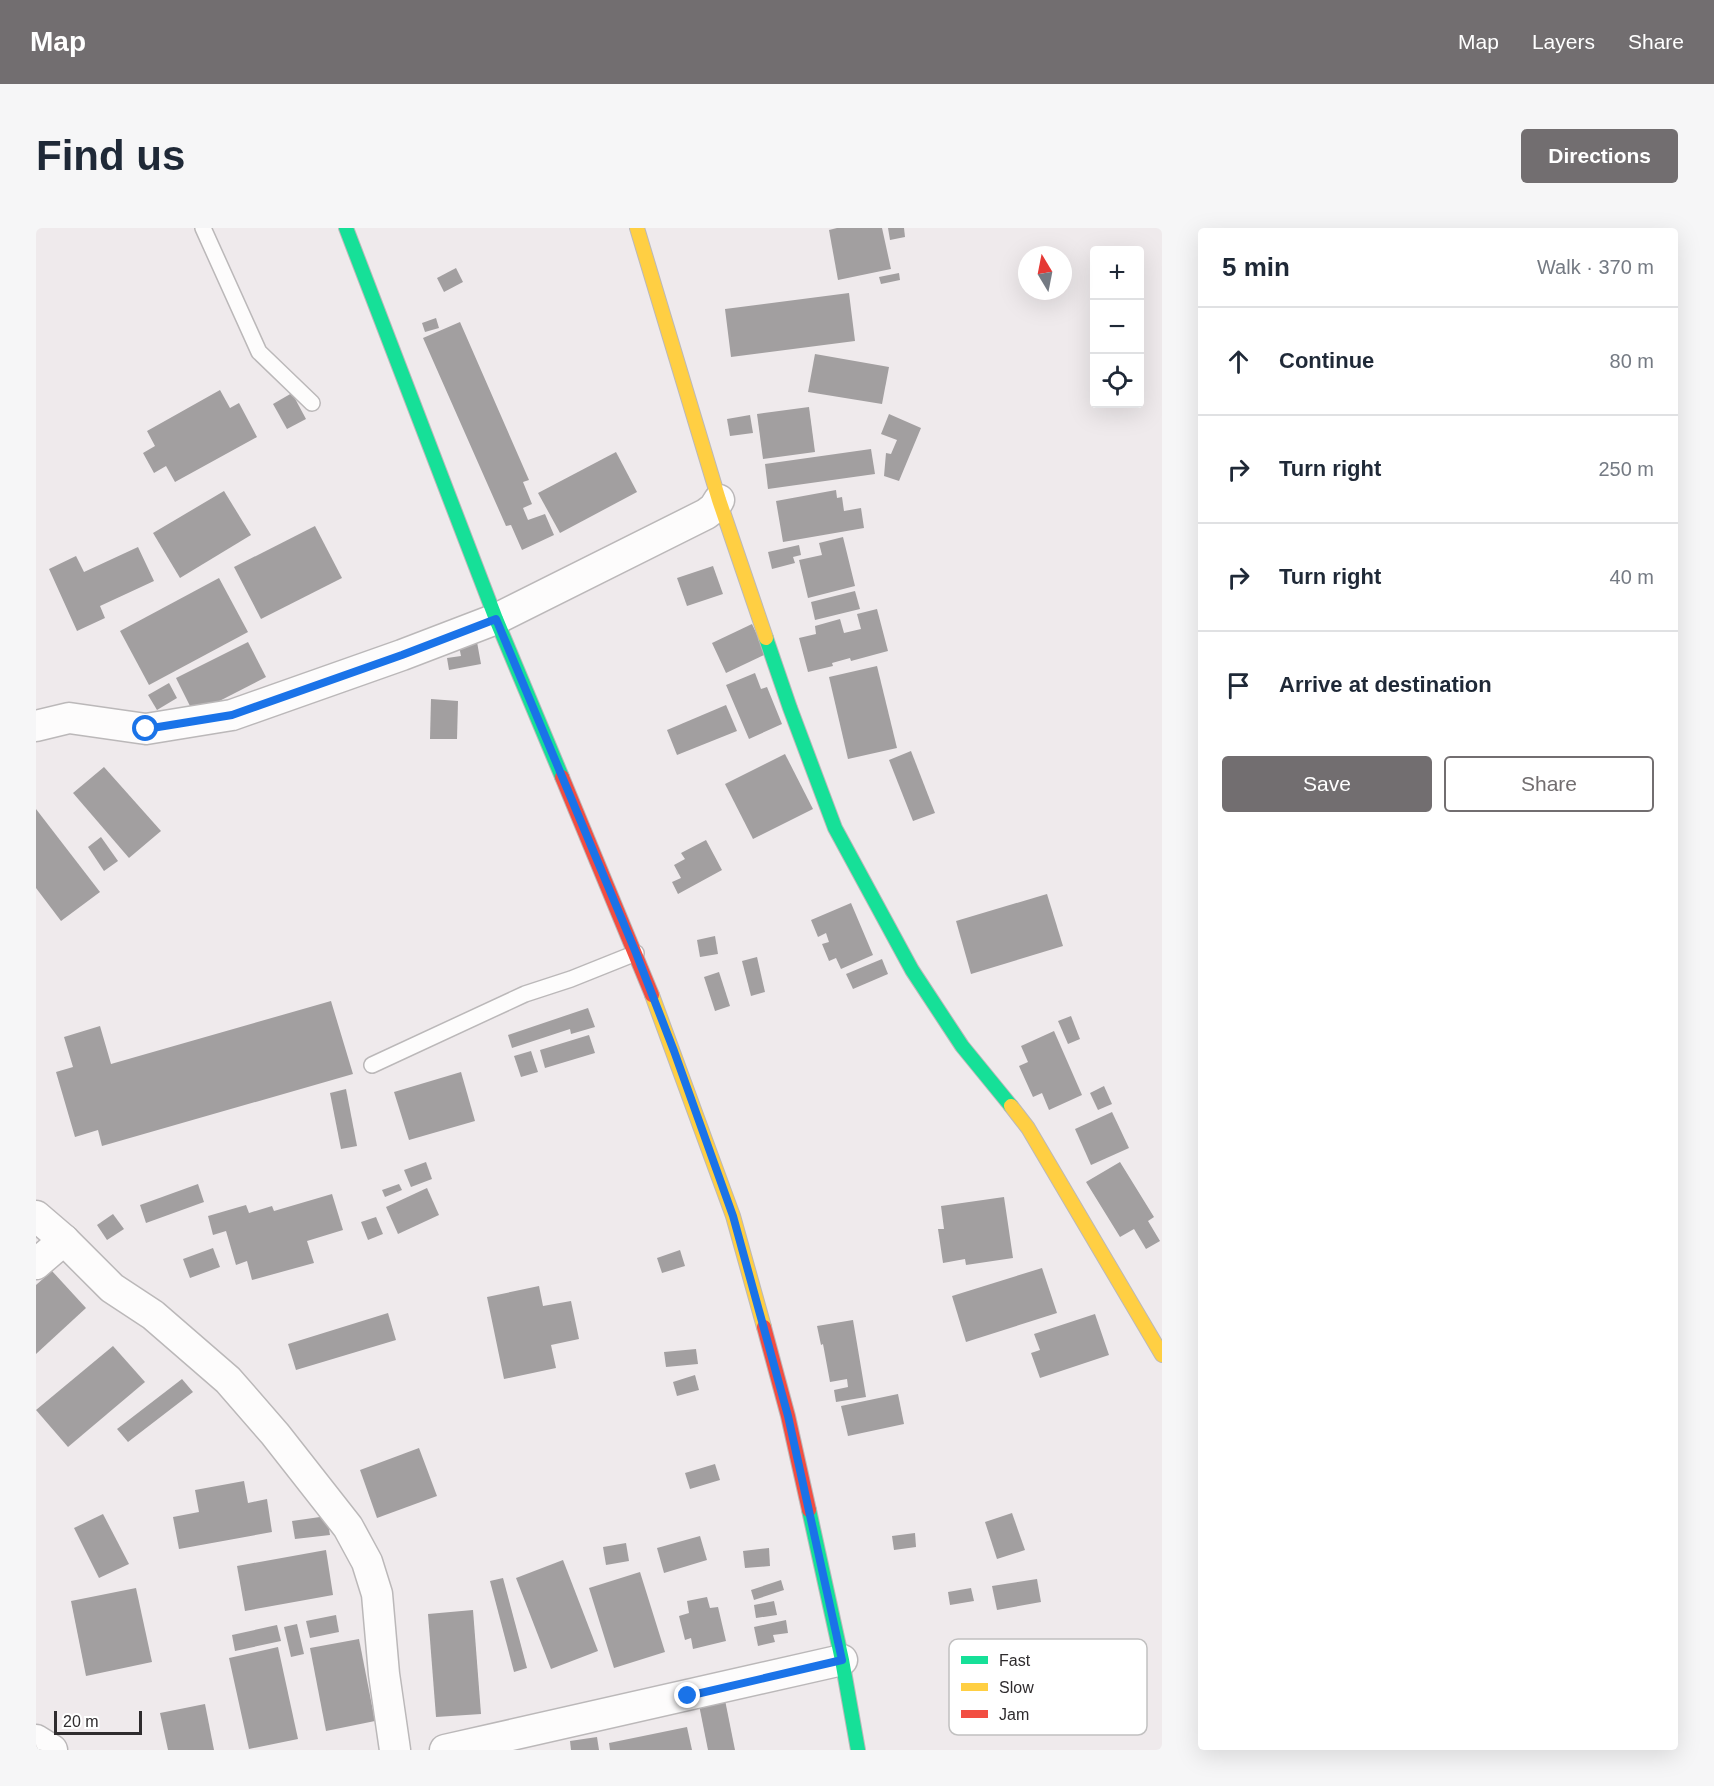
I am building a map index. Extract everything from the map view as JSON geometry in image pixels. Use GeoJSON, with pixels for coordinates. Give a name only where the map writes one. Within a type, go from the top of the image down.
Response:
{"type":"FeatureCollection","features":[{"type":"Feature","properties":{"kind":"main road"},"geometry":{"type":"LineString","coordinates":[[346,228],[496,619],[636,953],[733,1216],[788,1416],[842,1660],[858,1750]]}},
{"type":"Feature","properties":{"kind":"main road"},"geometry":{"type":"LineString","coordinates":[[637,228],[719,500],[790,708],[835,828],[912,970],[962,1046],[1028,1128],[1162,1355]]}},
{"type":"Feature","properties":{"kind":"street"},"geometry":{"type":"LineString","coordinates":[[36,726],[69,718],[146,729],[232,715],[496,619],[706,514],[719,500]]}},
{"type":"Feature","properties":{"kind":"street"},"geometry":{"type":"LineString","coordinates":[[36,1216],[64,1240],[111,1288],[153,1316],[228,1380],[276,1434],[348,1527],[367,1562],[377,1594],[394,1750]]}},
{"type":"Feature","properties":{"kind":"street"},"geometry":{"type":"LineString","coordinates":[[36,1264],[64,1240]]}},
{"type":"Feature","properties":{"kind":"street"},"geometry":{"type":"LineString","coordinates":[[445,1750],[842,1660]]}},
{"type":"Feature","properties":{"kind":"street"},"geometry":{"type":"LineString","coordinates":[[36,1740],[52,1750]]}},
{"type":"Feature","properties":{"kind":"lane"},"geometry":{"type":"LineString","coordinates":[[203,228],[259,352],[312,403]]}},
{"type":"Feature","properties":{"kind":"lane"},"geometry":{"type":"LineString","coordinates":[[372,1065],[525,994],[571,979],[636,953]]}},
{"type":"Feature","properties":{"kind":"building"},"geometry":{"type":"Polygon","coordinates":[[[882,228],[891,269],[838,280],[829,230],[882,228]]]}},
{"type":"Feature","properties":{"kind":"building"},"geometry":{"type":"Polygon","coordinates":[[[888,228],[904,228],[905,237],[890,240],[888,228]]]}},
{"type":"Feature","properties":{"kind":"building"},"geometry":{"type":"Polygon","coordinates":[[[456,268],[463,282],[444,292],[437,278],[456,268]]]}},
{"type":"Feature","properties":{"kind":"building"},"geometry":{"type":"Polygon","coordinates":[[[899,273],[900,280],[881,284],[879,277],[899,273]]]}},
{"type":"Feature","properties":{"kind":"building"},"geometry":{"type":"Polygon","coordinates":[[[849,293],[855,341],[731,357],[725,309],[849,293]]]}},
{"type":"Feature","properties":{"kind":"building"},"geometry":{"type":"Polygon","coordinates":[[[436,318],[439,328],[425,332],[422,323],[436,318]]]}},
{"type":"Feature","properties":{"kind":"building"},"geometry":{"type":"Polygon","coordinates":[[[460,322],[529,480],[523,482],[532,504],[523,508],[528,520],[545,514],[554,535],[522,550],[511,525],[506,526],[423,338],[460,322]]]}},
{"type":"Feature","properties":{"kind":"building"},"geometry":{"type":"Polygon","coordinates":[[[815,354],[889,367],[882,404],[808,392],[815,354]]]}},
{"type":"Feature","properties":{"kind":"building"},"geometry":{"type":"Polygon","coordinates":[[[220,390],[230,408],[239,403],[257,437],[175,482],[166,466],[154,473],[143,453],[155,446],[147,431],[220,390]]]}},
{"type":"Feature","properties":{"kind":"building"},"geometry":{"type":"Polygon","coordinates":[[[292,393],[306,419],[287,429],[273,404],[292,393]]]}},
{"type":"Feature","properties":{"kind":"building"},"geometry":{"type":"Polygon","coordinates":[[[809,407],[815,452],[763,459],[757,414],[809,407]]]}},
{"type":"Feature","properties":{"kind":"building"},"geometry":{"type":"Polygon","coordinates":[[[889,414],[921,428],[899,481],[884,476],[886,453],[891,454],[897,440],[881,434],[889,414]]]}},
{"type":"Feature","properties":{"kind":"building"},"geometry":{"type":"Polygon","coordinates":[[[750,415],[753,433],[730,436],[727,419],[750,415]]]}},
{"type":"Feature","properties":{"kind":"building"},"geometry":{"type":"Polygon","coordinates":[[[871,449],[875,474],[768,489],[765,464],[871,449]]]}},
{"type":"Feature","properties":{"kind":"building"},"geometry":{"type":"Polygon","coordinates":[[[616,452],[637,492],[560,533],[538,493],[616,452]]]}},
{"type":"Feature","properties":{"kind":"building"},"geometry":{"type":"Polygon","coordinates":[[[836,490],[837,498],[842,497],[844,511],[861,508],[864,528],[783,542],[776,501],[836,490]]]}},
{"type":"Feature","properties":{"kind":"building"},"geometry":{"type":"Polygon","coordinates":[[[224,491],[251,535],[180,578],[153,533],[224,491]]]}},
{"type":"Feature","properties":{"kind":"building"},"geometry":{"type":"Polygon","coordinates":[[[315,526],[342,578],[261,619],[234,567],[315,526]]]}},
{"type":"Feature","properties":{"kind":"building"},"geometry":{"type":"Polygon","coordinates":[[[843,537],[855,586],[808,598],[799,560],[822,555],[819,543],[843,537]]]}},
{"type":"Feature","properties":{"kind":"building"},"geometry":{"type":"Polygon","coordinates":[[[799,545],[801,555],[793,557],[795,563],[772,569],[768,552],[799,545]]]}},
{"type":"Feature","properties":{"kind":"building"},"geometry":{"type":"Polygon","coordinates":[[[138,547],[154,581],[100,606],[105,618],[77,631],[49,569],[76,556],[84,572],[138,547]]]}},
{"type":"Feature","properties":{"kind":"building"},"geometry":{"type":"Polygon","coordinates":[[[713,566],[723,594],[687,606],[677,578],[713,566]]]}},
{"type":"Feature","properties":{"kind":"building"},"geometry":{"type":"Polygon","coordinates":[[[219,578],[248,632],[149,685],[120,631],[219,578]]]}},
{"type":"Feature","properties":{"kind":"building"},"geometry":{"type":"Polygon","coordinates":[[[855,591],[860,609],[815,620],[811,602],[855,591]]]}},
{"type":"Feature","properties":{"kind":"building"},"geometry":{"type":"Polygon","coordinates":[[[877,609],[888,651],[851,661],[850,658],[832,663],[833,666],[808,672],[799,638],[816,634],[815,626],[840,619],[844,633],[861,629],[857,614],[877,609]]]}},
{"type":"Feature","properties":{"kind":"building"},"geometry":{"type":"Polygon","coordinates":[[[752,624],[766,654],[726,673],[712,643],[752,624]]]}},
{"type":"Feature","properties":{"kind":"building"},"geometry":{"type":"Polygon","coordinates":[[[248,642],[266,677],[194,714],[176,678],[248,642]]]}},
{"type":"Feature","properties":{"kind":"building"},"geometry":{"type":"Polygon","coordinates":[[[477,642],[481,664],[449,670],[447,658],[461,656],[459,646],[477,642]]]}},
{"type":"Feature","properties":{"kind":"building"},"geometry":{"type":"Polygon","coordinates":[[[877,666],[897,748],[848,759],[829,677],[877,666]]]}},
{"type":"Feature","properties":{"kind":"building"},"geometry":{"type":"Polygon","coordinates":[[[755,673],[761,689],[767,687],[782,724],[749,739],[726,685],[755,673]]]}},
{"type":"Feature","properties":{"kind":"building"},"geometry":{"type":"Polygon","coordinates":[[[169,683],[177,698],[157,710],[148,695],[169,683]]]}},
{"type":"Feature","properties":{"kind":"building"},"geometry":{"type":"Polygon","coordinates":[[[431,699],[458,701],[457,739],[430,739],[431,699]]]}},
{"type":"Feature","properties":{"kind":"building"},"geometry":{"type":"Polygon","coordinates":[[[726,705],[737,731],[677,755],[667,730],[726,705]]]}},
{"type":"Feature","properties":{"kind":"building"},"geometry":{"type":"Polygon","coordinates":[[[911,751],[935,813],[913,821],[889,760],[911,751]]]}},
{"type":"Feature","properties":{"kind":"building"},"geometry":{"type":"Polygon","coordinates":[[[785,754],[813,809],[753,839],[725,784],[785,754]]]}},
{"type":"Feature","properties":{"kind":"building"},"geometry":{"type":"Polygon","coordinates":[[[104,767],[161,831],[129,858],[73,793],[104,767]]]}},
{"type":"Feature","properties":{"kind":"building"},"geometry":{"type":"Polygon","coordinates":[[[36,809],[100,892],[61,921],[36,888],[36,809]]]}},
{"type":"Feature","properties":{"kind":"building"},"geometry":{"type":"Polygon","coordinates":[[[101,837],[118,861],[104,871],[88,847],[101,837]]]}},
{"type":"Feature","properties":{"kind":"building"},"geometry":{"type":"Polygon","coordinates":[[[706,840],[722,870],[678,894],[672,882],[681,878],[674,865],[685,859],[681,853],[706,840]]]}},
{"type":"Feature","properties":{"kind":"building"},"geometry":{"type":"Polygon","coordinates":[[[1047,894],[1063,946],[971,974],[956,921],[1047,894]]]}},
{"type":"Feature","properties":{"kind":"building"},"geometry":{"type":"Polygon","coordinates":[[[851,903],[873,955],[841,969],[836,958],[829,961],[822,944],[829,942],[826,933],[818,937],[811,920],[851,903]]]}},
{"type":"Feature","properties":{"kind":"building"},"geometry":{"type":"Polygon","coordinates":[[[715,936],[718,954],[700,957],[697,940],[715,936]]]}},
{"type":"Feature","properties":{"kind":"building"},"geometry":{"type":"Polygon","coordinates":[[[757,957],[765,992],[751,996],[742,961],[757,957]]]}},
{"type":"Feature","properties":{"kind":"building"},"geometry":{"type":"Polygon","coordinates":[[[882,959],[888,974],[853,989],[846,974],[882,959]]]}},
{"type":"Feature","properties":{"kind":"building"},"geometry":{"type":"Polygon","coordinates":[[[719,972],[730,1006],[715,1011],[704,977],[719,972]]]}},
{"type":"Feature","properties":{"kind":"building"},"geometry":{"type":"Polygon","coordinates":[[[331,1001],[353,1074],[102,1146],[98,1130],[75,1137],[56,1072],[73,1067],[64,1037],[100,1026],[111,1064],[331,1001]]]}},
{"type":"Feature","properties":{"kind":"building"},"geometry":{"type":"Polygon","coordinates":[[[588,1008],[595,1027],[571,1034],[570,1029],[512,1048],[508,1035],[588,1008]]]}},
{"type":"Feature","properties":{"kind":"building"},"geometry":{"type":"Polygon","coordinates":[[[1071,1016],[1080,1039],[1068,1044],[1058,1021],[1071,1016]]]}},
{"type":"Feature","properties":{"kind":"building"},"geometry":{"type":"Polygon","coordinates":[[[1054,1031],[1082,1095],[1049,1110],[1042,1093],[1033,1097],[1019,1066],[1028,1062],[1021,1046],[1054,1031]]]}},
{"type":"Feature","properties":{"kind":"building"},"geometry":{"type":"Polygon","coordinates":[[[589,1035],[595,1053],[545,1068],[540,1050],[589,1035]]]}},
{"type":"Feature","properties":{"kind":"building"},"geometry":{"type":"Polygon","coordinates":[[[531,1051],[538,1072],[521,1077],[514,1056],[531,1051]]]}},
{"type":"Feature","properties":{"kind":"building"},"geometry":{"type":"Polygon","coordinates":[[[461,1072],[475,1121],[409,1140],[394,1092],[461,1072]]]}},
{"type":"Feature","properties":{"kind":"building"},"geometry":{"type":"Polygon","coordinates":[[[1104,1086],[1112,1104],[1098,1110],[1090,1093],[1104,1086]]]}},
{"type":"Feature","properties":{"kind":"building"},"geometry":{"type":"Polygon","coordinates":[[[346,1089],[357,1146],[341,1149],[330,1093],[346,1089]]]}},
{"type":"Feature","properties":{"kind":"building"},"geometry":{"type":"Polygon","coordinates":[[[1112,1112],[1129,1148],[1091,1165],[1075,1129],[1112,1112]]]}},
{"type":"Feature","properties":{"kind":"building"},"geometry":{"type":"Polygon","coordinates":[[[426,1162],[432,1179],[411,1187],[404,1170],[426,1162]]]}},
{"type":"Feature","properties":{"kind":"building"},"geometry":{"type":"Polygon","coordinates":[[[1120,1162],[1154,1217],[1148,1221],[1160,1241],[1146,1249],[1134,1229],[1120,1237],[1086,1182],[1120,1162]]]}},
{"type":"Feature","properties":{"kind":"building"},"geometry":{"type":"Polygon","coordinates":[[[198,1184],[204,1202],[146,1223],[140,1205],[198,1184]]]}},
{"type":"Feature","properties":{"kind":"building"},"geometry":{"type":"Polygon","coordinates":[[[399,1184],[402,1190],[385,1197],[382,1190],[399,1184]]]}},
{"type":"Feature","properties":{"kind":"building"},"geometry":{"type":"Polygon","coordinates":[[[427,1188],[439,1215],[398,1234],[386,1207],[427,1188]]]}},
{"type":"Feature","properties":{"kind":"building"},"geometry":{"type":"Polygon","coordinates":[[[332,1194],[343,1230],[307,1241],[314,1263],[252,1280],[247,1261],[236,1265],[226,1231],[213,1235],[208,1216],[246,1205],[249,1213],[272,1206],[274,1211],[332,1194]]]}},
{"type":"Feature","properties":{"kind":"building"},"geometry":{"type":"Polygon","coordinates":[[[1004,1197],[1013,1258],[966,1265],[965,1259],[943,1263],[938,1229],[944,1229],[941,1206],[1004,1197]]]}},
{"type":"Feature","properties":{"kind":"building"},"geometry":{"type":"Polygon","coordinates":[[[113,1214],[124,1229],[107,1240],[97,1225],[113,1214]]]}},
{"type":"Feature","properties":{"kind":"building"},"geometry":{"type":"Polygon","coordinates":[[[376,1217],[383,1234],[368,1240],[361,1222],[376,1217]]]}},
{"type":"Feature","properties":{"kind":"building"},"geometry":{"type":"Polygon","coordinates":[[[213,1248],[220,1267],[190,1278],[183,1259],[213,1248]]]}},
{"type":"Feature","properties":{"kind":"building"},"geometry":{"type":"Polygon","coordinates":[[[680,1250],[685,1266],[662,1273],[657,1258],[680,1250]]]}},
{"type":"Feature","properties":{"kind":"building"},"geometry":{"type":"Polygon","coordinates":[[[1042,1268],[1057,1313],[966,1342],[952,1296],[1042,1268]]]}},
{"type":"Feature","properties":{"kind":"building"},"geometry":{"type":"Polygon","coordinates":[[[52,1271],[86,1308],[36,1354],[36,1285],[52,1271]]]}},
{"type":"Feature","properties":{"kind":"building"},"geometry":{"type":"Polygon","coordinates":[[[539,1286],[543,1306],[571,1301],[579,1339],[551,1345],[556,1368],[504,1379],[487,1297],[539,1286]]]}},
{"type":"Feature","properties":{"kind":"building"},"geometry":{"type":"Polygon","coordinates":[[[388,1313],[396,1340],[296,1370],[288,1344],[388,1313]]]}},
{"type":"Feature","properties":{"kind":"building"},"geometry":{"type":"Polygon","coordinates":[[[1095,1314],[1109,1355],[1040,1378],[1031,1353],[1040,1350],[1034,1334],[1095,1314]]]}},
{"type":"Feature","properties":{"kind":"building"},"geometry":{"type":"Polygon","coordinates":[[[853,1320],[866,1397],[836,1402],[834,1390],[848,1387],[847,1379],[830,1382],[817,1326],[853,1320]]]}},
{"type":"Feature","properties":{"kind":"building"},"geometry":{"type":"Polygon","coordinates":[[[113,1346],[145,1382],[68,1447],[36,1410],[113,1346]]]}},
{"type":"Feature","properties":{"kind":"building"},"geometry":{"type":"Polygon","coordinates":[[[696,1349],[698,1364],[666,1367],[664,1352],[696,1349]]]}},
{"type":"Feature","properties":{"kind":"building"},"geometry":{"type":"Polygon","coordinates":[[[695,1375],[699,1390],[677,1396],[673,1382],[695,1375]]]}},
{"type":"Feature","properties":{"kind":"building"},"geometry":{"type":"Polygon","coordinates":[[[182,1379],[193,1392],[128,1442],[117,1429],[182,1379]]]}},
{"type":"Feature","properties":{"kind":"building"},"geometry":{"type":"Polygon","coordinates":[[[898,1394],[904,1424],[848,1436],[841,1406],[898,1394]]]}},
{"type":"Feature","properties":{"kind":"building"},"geometry":{"type":"Polygon","coordinates":[[[419,1448],[437,1496],[377,1518],[360,1470],[419,1448]]]}},
{"type":"Feature","properties":{"kind":"building"},"geometry":{"type":"Polygon","coordinates":[[[715,1464],[720,1480],[690,1489],[685,1473],[715,1464]]]}},
{"type":"Feature","properties":{"kind":"building"},"geometry":{"type":"Polygon","coordinates":[[[244,1481],[248,1503],[267,1499],[272,1532],[179,1549],[173,1517],[199,1512],[195,1490],[244,1481]]]}},
{"type":"Feature","properties":{"kind":"building"},"geometry":{"type":"Polygon","coordinates":[[[1012,1513],[1025,1550],[997,1559],[985,1522],[1012,1513]]]}},
{"type":"Feature","properties":{"kind":"building"},"geometry":{"type":"Polygon","coordinates":[[[103,1514],[129,1564],[99,1578],[74,1528],[103,1514]]]}},
{"type":"Feature","properties":{"kind":"building"},"geometry":{"type":"Polygon","coordinates":[[[327,1516],[330,1535],[295,1539],[292,1521],[327,1516]]]}},
{"type":"Feature","properties":{"kind":"building"},"geometry":{"type":"Polygon","coordinates":[[[915,1533],[916,1547],[894,1550],[892,1536],[915,1533]]]}},
{"type":"Feature","properties":{"kind":"building"},"geometry":{"type":"Polygon","coordinates":[[[700,1536],[707,1560],[664,1573],[657,1548],[700,1536]]]}},
{"type":"Feature","properties":{"kind":"building"},"geometry":{"type":"Polygon","coordinates":[[[626,1543],[629,1561],[606,1565],[603,1547],[626,1543]]]}},
{"type":"Feature","properties":{"kind":"building"},"geometry":{"type":"Polygon","coordinates":[[[769,1548],[770,1566],[745,1568],[743,1551],[769,1548]]]}},
{"type":"Feature","properties":{"kind":"building"},"geometry":{"type":"Polygon","coordinates":[[[326,1550],[333,1595],[245,1611],[237,1566],[326,1550]]]}},
{"type":"Feature","properties":{"kind":"building"},"geometry":{"type":"Polygon","coordinates":[[[563,1560],[598,1651],[551,1669],[516,1578],[563,1560]]]}},
{"type":"Feature","properties":{"kind":"building"},"geometry":{"type":"Polygon","coordinates":[[[640,1572],[665,1652],[614,1668],[589,1588],[640,1572]]]}},
{"type":"Feature","properties":{"kind":"building"},"geometry":{"type":"Polygon","coordinates":[[[503,1578],[527,1668],[514,1672],[490,1581],[503,1578]]]}},
{"type":"Feature","properties":{"kind":"building"},"geometry":{"type":"Polygon","coordinates":[[[1037,1579],[1041,1602],[997,1610],[992,1586],[1037,1579]]]}},
{"type":"Feature","properties":{"kind":"building"},"geometry":{"type":"Polygon","coordinates":[[[781,1580],[784,1590],[754,1600],[751,1590],[781,1580]]]}},
{"type":"Feature","properties":{"kind":"building"},"geometry":{"type":"Polygon","coordinates":[[[136,1588],[152,1662],[86,1676],[71,1601],[136,1588]]]}},
{"type":"Feature","properties":{"kind":"building"},"geometry":{"type":"Polygon","coordinates":[[[971,1588],[974,1601],[950,1605],[948,1592],[971,1588]]]}},
{"type":"Feature","properties":{"kind":"building"},"geometry":{"type":"Polygon","coordinates":[[[707,1597],[710,1608],[718,1607],[726,1641],[693,1649],[691,1638],[685,1640],[679,1616],[689,1613],[687,1601],[707,1597]]]}},
{"type":"Feature","properties":{"kind":"building"},"geometry":{"type":"Polygon","coordinates":[[[774,1601],[777,1615],[756,1618],[754,1605],[774,1601]]]}},
{"type":"Feature","properties":{"kind":"building"},"geometry":{"type":"Polygon","coordinates":[[[473,1610],[481,1714],[436,1717],[428,1614],[473,1610]]]}},
{"type":"Feature","properties":{"kind":"building"},"geometry":{"type":"Polygon","coordinates":[[[336,1615],[339,1632],[310,1638],[306,1621],[336,1615]]]}},
{"type":"Feature","properties":{"kind":"building"},"geometry":{"type":"Polygon","coordinates":[[[786,1620],[788,1633],[773,1635],[775,1642],[758,1646],[754,1627],[786,1620]]]}},
{"type":"Feature","properties":{"kind":"building"},"geometry":{"type":"Polygon","coordinates":[[[297,1624],[304,1654],[291,1657],[284,1627],[297,1624]]]}},
{"type":"Feature","properties":{"kind":"building"},"geometry":{"type":"Polygon","coordinates":[[[277,1625],[281,1641],[235,1651],[232,1635],[277,1625]]]}},
{"type":"Feature","properties":{"kind":"building"},"geometry":{"type":"Polygon","coordinates":[[[359,1639],[375,1721],[326,1731],[310,1648],[359,1639]]]}},
{"type":"Feature","properties":{"kind":"building"},"geometry":{"type":"Polygon","coordinates":[[[278,1647],[298,1739],[249,1749],[229,1658],[278,1647]]]}},
{"type":"Feature","properties":{"kind":"building"},"geometry":{"type":"Polygon","coordinates":[[[725,1700],[735,1750],[708,1750],[699,1705],[725,1700]]]}},
{"type":"Feature","properties":{"kind":"building"},"geometry":{"type":"Polygon","coordinates":[[[205,1704],[214,1750],[168,1750],[160,1713],[205,1704]]]}},
{"type":"Feature","properties":{"kind":"building"},"geometry":{"type":"Polygon","coordinates":[[[687,1727],[692,1750],[610,1750],[609,1743],[687,1727]]]}},
{"type":"Feature","properties":{"kind":"building"},"geometry":{"type":"Polygon","coordinates":[[[597,1737],[599,1750],[571,1750],[570,1741],[597,1737]]]}},
{"type":"Feature","properties":{"kind":"traffic: fast"},"geometry":{"type":"LineString","coordinates":[[346,228],[496,619],[562,777]]}},
{"type":"Feature","properties":{"kind":"traffic: fast"},"geometry":{"type":"LineString","coordinates":[[766,638],[835,828],[912,970],[962,1046],[1011,1106]]}},
{"type":"Feature","properties":{"kind":"traffic: fast"},"geometry":{"type":"LineString","coordinates":[[809,1510],[842,1660],[858,1750]]}},
{"type":"Feature","properties":{"kind":"traffic: slow"},"geometry":{"type":"LineString","coordinates":[[637,228],[719,500],[766,638]]}},
{"type":"Feature","properties":{"kind":"traffic: slow"},"geometry":{"type":"LineString","coordinates":[[652,995],[733,1216],[764,1327]]}},
{"type":"Feature","properties":{"kind":"traffic: slow"},"geometry":{"type":"LineString","coordinates":[[1011,1106],[1028,1128],[1162,1355]]}},
{"type":"Feature","properties":{"kind":"traffic: jam"},"geometry":{"type":"LineString","coordinates":[[562,777],[652,995]]}},
{"type":"Feature","properties":{"kind":"traffic: jam"},"geometry":{"type":"LineString","coordinates":[[764,1327],[788,1416],[809,1510]]}},
{"type":"Feature","properties":{"kind":"route"},"geometry":{"type":"LineString","coordinates":[[146,729],[232,715],[496,619],[636,953],[733,1216],[788,1416],[842,1660],[688,1696]]}}]}
